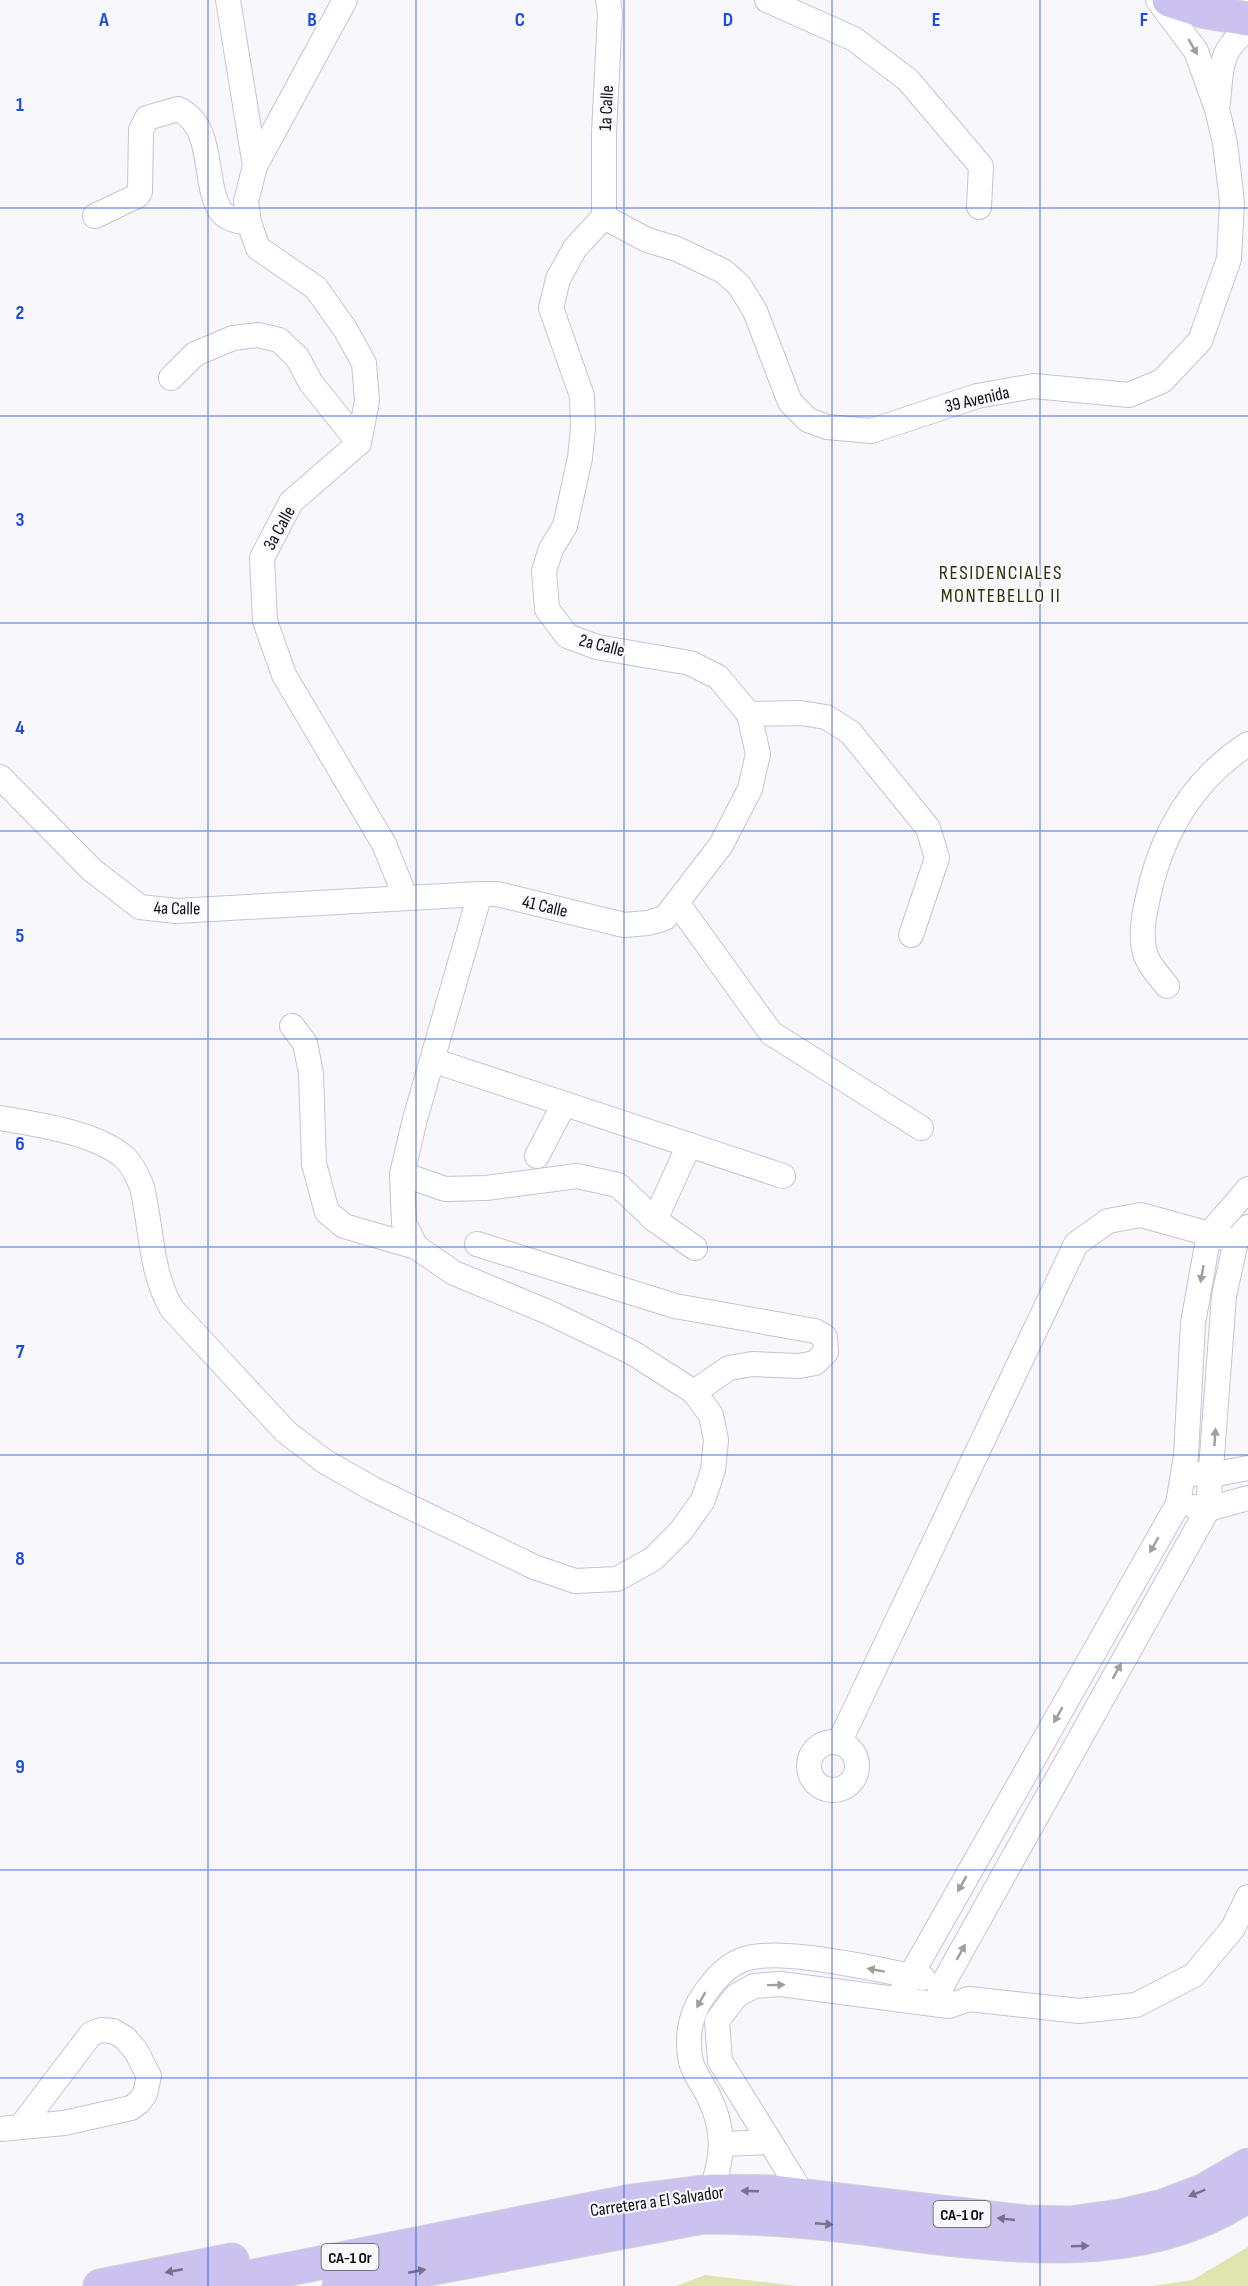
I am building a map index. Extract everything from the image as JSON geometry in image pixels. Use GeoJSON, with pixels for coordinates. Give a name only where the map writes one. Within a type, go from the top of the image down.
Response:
{"type":"FeatureCollection","features":[{"type":"Feature","properties":{"kind":"highway"},"geometry":{"type":"LineString","coordinates":[[1169,0],[1206,12],[1248,19]]}},
{"type":"Feature","properties":{"kind":"highway","name":"Carretera a El Salvador"},"geometry":{"type":"LineString","coordinates":[[204,2286],[498,2242],[707,2204],[744,2190],[1005,2219],[1070,2223],[1120,2216],[1163,2206],[1203,2191],[1229,2178],[1248,2164]]}},
{"type":"Feature","properties":{"kind":"highway"},"geometry":{"type":"LineString","coordinates":[[100,2286],[490,2208],[614,2191],[665,2197]]}},
{"type":"Feature","properties":{"kind":"highway","name":"Carretera a El Salvador"},"geometry":{"type":"LineString","coordinates":[[339,2286],[665,2197],[707,2204],[744,2217],[1007,2245],[1081,2246],[1123,2242],[1156,2234],[1209,2216],[1248,2195]]}},
{"type":"Feature","properties":{"kind":"highway"},"geometry":{"type":"LineString","coordinates":[[443,2286],[631,2251],[707,2204]]}},
{"type":"Feature","properties":{"kind":"street"},"geometry":{"type":"LineString","coordinates":[[228,0],[255,166]]}},
{"type":"Feature","properties":{"kind":"street"},"geometry":{"type":"LineString","coordinates":[[345,0],[255,166],[246,201],[249,223],[258,248],[316,288],[364,363],[367,401],[359,443]]}},
{"type":"Feature","properties":{"kind":"street","name":"1a Calle"},"geometry":{"type":"LineString","coordinates":[[604,217],[608,0]]}},
{"type":"Feature","properties":{"kind":"street"},"geometry":{"type":"LineString","coordinates":[[767,0],[854,39],[908,80],[981,166],[979,207]]}},
{"type":"Feature","properties":{"kind":"street","name":"39 Avenida"},"geometry":{"type":"LineString","coordinates":[[604,217],[647,240],[677,249],[723,271],[739,285],[755,311],[790,402],[808,420],[826,427],[871,431],[977,396],[1034,387],[1129,395],[1162,381],[1200,341],[1228,259],[1232,202],[1225,143],[1217,109],[1196,51],[1158,0]]}},
{"type":"Feature","properties":{"kind":"street","name":"39 Avenida"},"geometry":{"type":"LineString","coordinates":[[1217,109],[1222,62],[1233,40],[1248,30]]}},
{"type":"Feature","properties":{"kind":"street"},"geometry":{"type":"LineString","coordinates":[[95,216],[137,196],[140,192],[141,130],[147,118],[178,109],[190,115],[198,128],[220,210],[231,219],[249,223]]}},
{"type":"Feature","properties":{"kind":"street","name":"2a Calle"},"geometry":{"type":"LineString","coordinates":[[604,217],[574,248],[558,279],[551,309],[582,396],[583,428],[580,458],[565,526],[551,549],[544,571],[547,609],[567,636],[597,646],[690,663],[718,677],[749,714],[758,754],[750,789],[721,845],[678,904]]}},
{"type":"Feature","properties":{"kind":"street"},"geometry":{"type":"LineString","coordinates":[[171,378],[195,354],[233,338],[258,335],[279,340],[297,357],[310,383],[359,443]]}},
{"type":"Feature","properties":{"kind":"street","name":"3a Calle"},"geometry":{"type":"LineString","coordinates":[[359,443],[291,502],[262,558],[265,621],[284,675],[384,844],[405,896]]}},
{"type":"Feature","properties":{"kind":"street"},"geometry":{"type":"LineString","coordinates":[[749,714],[800,713],[826,717],[850,732],[928,828],[937,858],[911,935]]}},
{"type":"Feature","properties":{"kind":"street"},"geometry":{"type":"LineString","coordinates":[[1167,986],[1148,961],[1143,938],[1152,876],[1177,815],[1194,791],[1219,766],[1248,744]]}},
{"type":"Feature","properties":{"kind":"street","name":"4a Calle"},"geometry":{"type":"LineString","coordinates":[[0,777],[92,870],[140,907],[176,911],[405,896]]}},
{"type":"Feature","properties":{"kind":"street"},"geometry":{"type":"LineString","coordinates":[[416,1247],[404,1223],[402,1174],[480,894]]}},
{"type":"Feature","properties":{"kind":"street","name":"41 Calle"},"geometry":{"type":"LineString","coordinates":[[405,896],[497,894],[624,925],[648,923],[665,918],[678,904]]}},
{"type":"Feature","properties":{"kind":"street"},"geometry":{"type":"LineString","coordinates":[[678,904],[771,1033],[921,1128]]}},
{"type":"Feature","properties":{"kind":"street"},"geometry":{"type":"LineString","coordinates":[[0,1118],[90,1139],[126,1159],[137,1174],[142,1188],[156,1276],[172,1309],[286,1432],[324,1461],[373,1489],[534,1567],[575,1581],[617,1579],[653,1558],[681,1531],[703,1500],[713,1470],[716,1440],[711,1415],[694,1392],[633,1353],[548,1312],[454,1273],[416,1247],[344,1226],[327,1212],[314,1164],[311,1073],[305,1042],[292,1026]]}},
{"type":"Feature","properties":{"kind":"street"},"geometry":{"type":"LineString","coordinates":[[432,1060],[783,1176]]}},
{"type":"Feature","properties":{"kind":"street"},"geometry":{"type":"LineString","coordinates":[[537,1156],[564,1104]]}},
{"type":"Feature","properties":{"kind":"street"},"geometry":{"type":"LineString","coordinates":[[655,1220],[689,1145]]}},
{"type":"Feature","properties":{"kind":"street"},"geometry":{"type":"LineString","coordinates":[[402,1174],[445,1189],[486,1188],[577,1176],[618,1185],[655,1220],[695,1248]]}},
{"type":"Feature","properties":{"kind":"street"},"geometry":{"type":"LineString","coordinates":[[898,1998],[1178,1503],[1183,1473],[1193,1323],[1209,1234],[1248,1189]]}},
{"type":"Feature","properties":{"kind":"street"},"geometry":{"type":"LineString","coordinates":[[839,1743],[1076,1244],[1108,1221],[1141,1215],[1209,1234],[1242,1234],[1224,1296],[1208,1509],[940,1993]]}},
{"type":"Feature","properties":{"kind":"street"},"geometry":{"type":"LineString","coordinates":[[477,1244],[539,1261],[675,1306],[815,1330],[825,1337],[826,1352],[815,1363],[799,1366],[752,1364],[729,1368],[694,1392]]}},
{"type":"Feature","properties":{"kind":"street"},"geometry":{"type":"LineString","coordinates":[[1183,1473],[1211,1475],[1248,1468]]}},
{"type":"Feature","properties":{"kind":"street"},"geometry":{"type":"LineString","coordinates":[[1178,1503],[1208,1509],[1248,1498]]}},
{"type":"Feature","properties":{"kind":"street"},"geometry":{"type":"LineString","coordinates":[[707,2204],[720,2168],[723,2144],[716,2110],[692,2064],[688,2033],[699,2001],[718,1975],[743,1959],[788,1954],[910,1976],[940,1993],[949,2006],[969,1999],[1079,2012],[1136,2006],[1194,1975],[1233,1928],[1248,1897]]}},
{"type":"Feature","properties":{"kind":"street"},"geometry":{"type":"LineString","coordinates":[[803,2195],[720,2061],[717,2021],[735,1996],[754,1986],[780,1984],[898,1998],[940,1993]]}},
{"type":"Feature","properties":{"kind":"street"},"geometry":{"type":"LineString","coordinates":[[101,2030],[113,2031],[125,2038],[144,2063],[148,2084],[145,2094],[131,2108],[64,2123],[11,2127],[91,2034],[101,2030]]}},
{"type":"Feature","properties":{"kind":"street"},"geometry":{"type":"LineString","coordinates":[[692,2064],[720,2061]]}},
{"type":"Feature","properties":{"kind":"street"},"geometry":{"type":"LineString","coordinates":[[723,2144],[769,2142]]}},
{"type":"Feature","properties":{"kind":"green space"},"geometry":{"type":"Polygon","coordinates":[[[1248,2247],[1248,2286],[1152,2286],[1192,2280],[1248,2247]]]}},
{"type":"Feature","properties":{"kind":"green space"},"geometry":{"type":"Polygon","coordinates":[[[705,2275],[797,2286],[676,2286],[705,2275]]]}},
{"type":"Feature","properties":{"kind":"district","name":"RESIDENCIALES MONTEBELLO II"},"geometry":{"type":"Point","coordinates":[1001,584]}}]}
